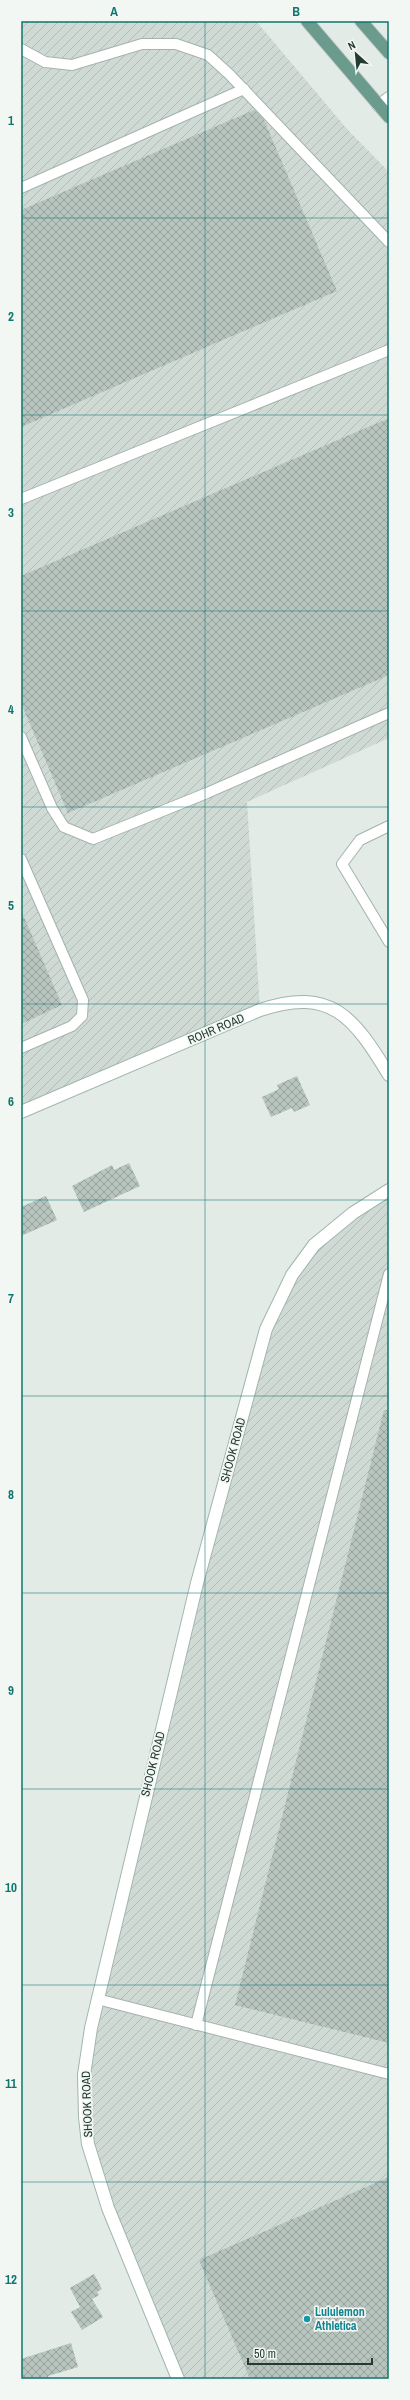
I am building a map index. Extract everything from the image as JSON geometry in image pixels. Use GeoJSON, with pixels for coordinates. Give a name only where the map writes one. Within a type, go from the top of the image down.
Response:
{"type":"FeatureCollection","features":[{"type":"Feature","properties":{"kind":"main road"},"geometry":{"type":"LineString","coordinates":[[307,21],[389,117]]}},
{"type":"Feature","properties":{"kind":"main road"},"geometry":{"type":"LineString","coordinates":[[361,21],[389,53]]}},
{"type":"Feature","properties":{"kind":"street"},"geometry":{"type":"LineString","coordinates":[[379,106],[389,98]]}},
{"type":"Feature","properties":{"kind":"street","name":"ROHR ROAD"},"geometry":{"type":"LineString","coordinates":[[21,1112],[260,1010],[280,1003],[300,1001],[320,1003],[339,1012],[354,1024],[368,1041],[389,1075]]}},
{"type":"Feature","properties":{"kind":"street","name":"SHOOK ROAD"},"geometry":{"type":"LineString","coordinates":[[178,2379],[108,2208],[88,2144],[84,2074],[97,1999],[197,1583],[266,1330],[292,1275],[314,1245],[353,1213],[389,1190]]}},
{"type":"Feature","properties":{"kind":"lane"},"geometry":{"type":"LineString","coordinates":[[21,49],[45,62],[72,65],[142,44],[176,44],[208,55],[244,89],[389,242]]}},
{"type":"Feature","properties":{"kind":"lane"},"geometry":{"type":"LineString","coordinates":[[21,188],[244,89]]}},
{"type":"Feature","properties":{"kind":"lane"},"geometry":{"type":"LineString","coordinates":[[21,499],[389,350]]}},
{"type":"Feature","properties":{"kind":"lane"},"geometry":{"type":"LineString","coordinates":[[21,737],[52,808],[64,827],[93,839],[208,793],[389,713]]}},
{"type":"Feature","properties":{"kind":"lane"},"geometry":{"type":"LineString","coordinates":[[389,826],[360,840],[342,864],[389,942]]}},
{"type":"Feature","properties":{"kind":"lane"},"geometry":{"type":"LineString","coordinates":[[21,859],[83,1000],[82,1016],[72,1026],[21,1048]]}},
{"type":"Feature","properties":{"kind":"lane"},"geometry":{"type":"LineString","coordinates":[[196,2025],[389,1274]]}},
{"type":"Feature","properties":{"kind":"lane"},"geometry":{"type":"LineString","coordinates":[[97,1999],[389,2074]]}},
{"type":"Feature","properties":{"kind":"shaded area"},"geometry":{"type":"Polygon","coordinates":[[[21,21],[256,21],[347,129],[389,172],[389,738],[247,802],[260,1010],[21,1114],[21,21]]]}},
{"type":"Feature","properties":{"kind":"shaded area"},"geometry":{"type":"Polygon","coordinates":[[[389,1190],[389,2379],[178,2379],[108,2208],[85,2117],[91,2028],[266,1329],[304,1257],[389,1190]]]}},
{"type":"Feature","properties":{"kind":"building"},"geometry":{"type":"Polygon","coordinates":[[[254,110],[264,120],[337,291],[21,427],[21,210],[254,110]]]}},
{"type":"Feature","properties":{"kind":"building"},"geometry":{"type":"Polygon","coordinates":[[[389,418],[389,675],[68,813],[21,703],[21,576],[389,418]]]}},
{"type":"Feature","properties":{"kind":"building"},"geometry":{"type":"Polygon","coordinates":[[[21,910],[62,1005],[21,1024],[21,910]]]}},
{"type":"Feature","properties":{"kind":"building"},"geometry":{"type":"Polygon","coordinates":[[[297,1076],[310,1105],[294,1112],[292,1108],[271,1117],[262,1097],[279,1089],[277,1085],[297,1076]]]}},
{"type":"Feature","properties":{"kind":"building"},"geometry":{"type":"Polygon","coordinates":[[[129,1163],[140,1186],[84,1212],[72,1186],[112,1165],[114,1170],[129,1163]]]}},
{"type":"Feature","properties":{"kind":"building"},"geometry":{"type":"Polygon","coordinates":[[[46,1196],[57,1220],[21,1236],[21,1207],[46,1196]]]}},
{"type":"Feature","properties":{"kind":"building"},"geometry":{"type":"Polygon","coordinates":[[[384,1410],[389,1410],[389,2043],[235,2005],[384,1410]]]}},
{"type":"Feature","properties":{"kind":"building","name":"Lululemon Athletica"},"geometry":{"type":"Polygon","coordinates":[[[389,2177],[389,2379],[250,2379],[199,2260],[389,2177]]]}},
{"type":"Feature","properties":{"kind":"building"},"geometry":{"type":"Polygon","coordinates":[[[94,2274],[102,2289],[97,2292],[99,2295],[92,2299],[103,2317],[82,2330],[71,2312],[80,2307],[70,2288],[94,2274]]]}},
{"type":"Feature","properties":{"kind":"building"},"geometry":{"type":"Polygon","coordinates":[[[71,2343],[78,2367],[48,2376],[49,2379],[21,2379],[21,2359],[71,2343]]]}},
{"type":"Feature","properties":{"kind":"place","name":"Lululemon Athletica"},"geometry":{"type":"Point","coordinates":[307,2319]}}]}
